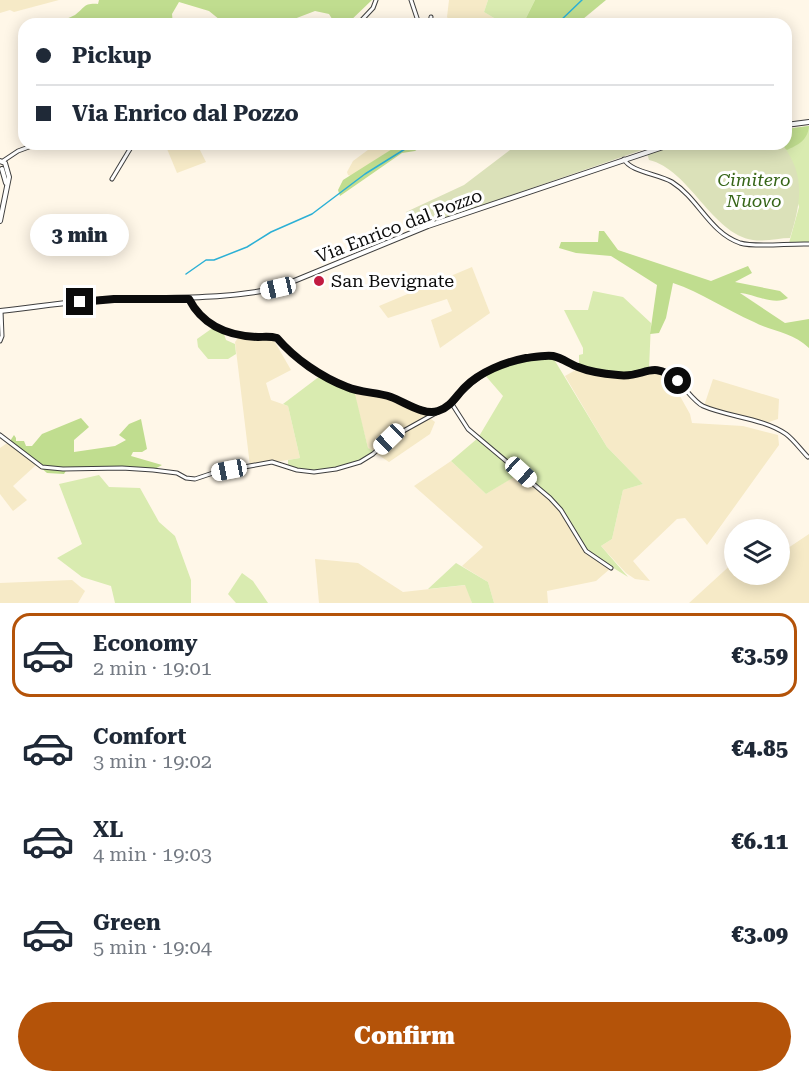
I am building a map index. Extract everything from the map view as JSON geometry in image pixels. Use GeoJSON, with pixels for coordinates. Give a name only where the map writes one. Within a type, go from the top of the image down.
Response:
{"type":"FeatureCollection","features":[{"type":"Feature","properties":{"kind":"street"},"geometry":{"type":"LineString","coordinates":[[364,18],[373,8],[376,0]]}},
{"type":"Feature","properties":{"kind":"street"},"geometry":{"type":"LineString","coordinates":[[411,0],[417,18]]}},
{"type":"Feature","properties":{"kind":"street"},"geometry":{"type":"LineString","coordinates":[[792,123],[809,122]]}},
{"type":"Feature","properties":{"kind":"street"},"geometry":{"type":"LineString","coordinates":[[0,221],[6,188],[6,177],[2,165],[21,150]]}},
{"type":"Feature","properties":{"kind":"street"},"geometry":{"type":"LineString","coordinates":[[112,178],[129,150]]}},
{"type":"Feature","properties":{"kind":"street","name":"Via Enrico dal Pozzo"},"geometry":{"type":"LineString","coordinates":[[1,311],[114,299],[189,299],[256,292],[286,285],[428,226],[653,150]]}},
{"type":"Feature","properties":{"kind":"street"},"geometry":{"type":"LineString","coordinates":[[624,159],[631,168],[656,174],[687,192],[715,228],[729,238],[743,244],[809,244]]}},
{"type":"Feature","properties":{"kind":"street"},"geometry":{"type":"LineString","coordinates":[[189,299],[200,315],[216,328],[255,337],[277,338],[314,370],[347,387],[389,396],[427,412],[436,412]]}},
{"type":"Feature","properties":{"kind":"street"},"geometry":{"type":"LineString","coordinates":[[0,341],[2,336],[1,311]]}},
{"type":"Feature","properties":{"kind":"street"},"geometry":{"type":"LineString","coordinates":[[0,435],[42,467],[153,470],[199,479],[216,472],[272,462],[297,470],[314,472],[336,469],[360,462],[389,439],[452,404],[465,387],[477,378],[506,363],[552,356],[579,368],[619,375],[629,376],[649,369],[667,373],[688,390],[700,405],[758,422],[785,434],[808,457]]}},
{"type":"Feature","properties":{"kind":"street"},"geometry":{"type":"LineString","coordinates":[[452,404],[468,429],[550,498],[561,510],[586,551],[611,568]]}},
{"type":"Feature","properties":{"kind":"shaded area"},"geometry":{"type":"Polygon","coordinates":[[[0,0],[59,0],[14,12],[10,10],[0,13],[0,0]]]}},
{"type":"Feature","properties":{"kind":"shaded area"},"geometry":{"type":"Polygon","coordinates":[[[449,0],[488,0],[484,12],[494,18],[448,18],[449,0]]]}},
{"type":"Feature","properties":{"kind":"shaded area"},"geometry":{"type":"Polygon","coordinates":[[[167,150],[200,150],[206,162],[177,173],[167,150]]]}},
{"type":"Feature","properties":{"kind":"shaded area"},"geometry":{"type":"Polygon","coordinates":[[[368,150],[391,150],[351,176],[347,172],[353,161],[368,150]]]}},
{"type":"Feature","properties":{"kind":"shaded area"},"geometry":{"type":"Polygon","coordinates":[[[472,267],[490,313],[440,348],[431,320],[452,311],[447,299],[388,318],[379,306],[472,267]]]}},
{"type":"Feature","properties":{"kind":"shaded area"},"geometry":{"type":"Polygon","coordinates":[[[241,334],[272,337],[291,370],[266,383],[271,400],[288,406],[300,458],[250,466],[235,342],[241,334]]]}},
{"type":"Feature","properties":{"kind":"shaded area"},"geometry":{"type":"Polygon","coordinates":[[[579,368],[632,377],[649,369],[667,373],[690,414],[692,423],[743,426],[778,435],[779,445],[707,545],[685,518],[677,519],[633,561],[650,581],[635,579],[626,573],[601,546],[612,539],[623,490],[643,484],[607,447],[565,376],[579,368]]]}},
{"type":"Feature","properties":{"kind":"shaded area"},"geometry":{"type":"Polygon","coordinates":[[[713,379],[779,399],[778,419],[766,423],[704,406],[713,379]]]}},
{"type":"Feature","properties":{"kind":"shaded area"},"geometry":{"type":"Polygon","coordinates":[[[359,391],[389,396],[427,412],[436,412],[427,416],[435,422],[430,434],[389,462],[368,448],[354,393],[359,391]]]}},
{"type":"Feature","properties":{"kind":"shaded area"},"geometry":{"type":"Polygon","coordinates":[[[10,441],[36,465],[13,486],[27,500],[13,511],[0,494],[0,448],[10,441]]]}},
{"type":"Feature","properties":{"kind":"shaded area"},"geometry":{"type":"Polygon","coordinates":[[[451,461],[486,494],[521,472],[550,498],[611,568],[596,581],[547,591],[548,603],[494,603],[488,582],[462,566],[483,547],[414,486],[451,461]]]}},
{"type":"Feature","properties":{"kind":"shaded area"},"geometry":{"type":"Polygon","coordinates":[[[809,534],[809,603],[689,603],[724,571],[724,585],[790,585],[790,547],[809,534]]]}},
{"type":"Feature","properties":{"kind":"shaded area"},"geometry":{"type":"Polygon","coordinates":[[[315,559],[358,563],[403,592],[466,585],[472,603],[319,603],[315,559]]]}},
{"type":"Feature","properties":{"kind":"shaded area"},"geometry":{"type":"Polygon","coordinates":[[[72,580],[85,591],[78,603],[0,603],[0,583],[72,580]]]}},
{"type":"Feature","properties":{"kind":"green space"},"geometry":{"type":"Polygon","coordinates":[[[99,0],[372,0],[353,18],[332,18],[329,14],[315,11],[297,18],[218,18],[209,11],[179,2],[172,14],[172,18],[70,18],[87,5],[98,4],[99,0]]]}},
{"type":"Feature","properties":{"kind":"green space"},"geometry":{"type":"Polygon","coordinates":[[[488,0],[535,0],[526,18],[494,18],[484,12],[488,0]]]}},
{"type":"Feature","properties":{"kind":"green space"},"geometry":{"type":"Polygon","coordinates":[[[535,0],[606,0],[584,18],[526,18],[535,0]]]}},
{"type":"Feature","properties":{"kind":"green space"},"geometry":{"type":"Polygon","coordinates":[[[809,126],[809,244],[789,243],[799,207],[784,150],[792,150],[792,128],[809,126]]]}},
{"type":"Feature","properties":{"kind":"green space"},"geometry":{"type":"Polygon","coordinates":[[[809,126],[802,141],[792,148],[792,128],[809,126]]]}},
{"type":"Feature","properties":{"kind":"green space"},"geometry":{"type":"Polygon","coordinates":[[[390,150],[416,150],[402,153],[340,196],[338,190],[343,180],[390,150]]]}},
{"type":"Feature","properties":{"kind":"green space"},"geometry":{"type":"Polygon","coordinates":[[[510,150],[642,150],[413,229],[406,212],[464,185],[510,150]]]}},
{"type":"Feature","properties":{"kind":"green space","name":"Cimitero Nuovo"},"geometry":{"type":"Polygon","coordinates":[[[656,150],[786,150],[795,167],[799,190],[797,213],[790,238],[753,240],[738,235],[725,226],[676,175],[649,160],[647,153],[656,150]]]}},
{"type":"Feature","properties":{"kind":"green space"},"geometry":{"type":"Polygon","coordinates":[[[599,231],[604,231],[618,250],[711,281],[748,266],[752,273],[735,282],[780,291],[788,298],[777,301],[740,293],[785,323],[809,319],[809,348],[796,339],[673,283],[666,318],[659,333],[650,334],[657,285],[611,256],[576,253],[559,248],[561,242],[598,242],[599,231]]]}},
{"type":"Feature","properties":{"kind":"green space"},"geometry":{"type":"Polygon","coordinates":[[[593,291],[623,297],[651,323],[649,369],[629,376],[579,368],[579,355],[583,354],[583,348],[564,310],[588,310],[593,291]]]}},
{"type":"Feature","properties":{"kind":"green space"},"geometry":{"type":"Polygon","coordinates":[[[214,327],[223,331],[226,340],[235,344],[236,354],[228,359],[208,359],[198,347],[197,339],[214,327]]]}},
{"type":"Feature","properties":{"kind":"green space"},"geometry":{"type":"Polygon","coordinates":[[[552,356],[607,447],[643,484],[623,490],[612,539],[601,546],[628,577],[586,551],[561,510],[521,473],[486,494],[451,461],[478,438],[503,396],[484,374],[518,361],[552,356]]]}},
{"type":"Feature","properties":{"kind":"green space"},"geometry":{"type":"Polygon","coordinates":[[[320,376],[359,391],[355,394],[368,448],[375,452],[354,463],[333,469],[312,470],[288,467],[288,460],[300,458],[288,406],[283,404],[320,376]]]}},
{"type":"Feature","properties":{"kind":"green space"},"geometry":{"type":"Polygon","coordinates":[[[81,418],[89,427],[74,440],[74,452],[115,446],[126,440],[119,435],[129,424],[141,419],[147,449],[142,452],[133,452],[131,456],[162,465],[153,470],[67,469],[64,474],[47,473],[10,441],[14,435],[16,441],[24,441],[26,446],[32,446],[42,434],[81,418]]]}},
{"type":"Feature","properties":{"kind":"green space"},"geometry":{"type":"Polygon","coordinates":[[[99,475],[109,487],[140,488],[159,522],[175,536],[191,580],[191,603],[115,603],[111,586],[82,577],[57,558],[82,544],[59,484],[99,475]]]}},
{"type":"Feature","properties":{"kind":"green space"},"geometry":{"type":"Polygon","coordinates":[[[456,563],[488,582],[494,603],[472,603],[465,585],[428,589],[456,563]]]}},
{"type":"Feature","properties":{"kind":"green space"},"geometry":{"type":"Polygon","coordinates":[[[242,573],[253,581],[268,603],[236,603],[228,594],[242,573]]]}},
{"type":"Feature","properties":{"kind":"waterway"},"geometry":{"type":"LineString","coordinates":[[563,18],[582,0]]}},
{"type":"Feature","properties":{"kind":"waterway"},"geometry":{"type":"LineString","coordinates":[[186,274],[206,260],[214,260],[247,247],[271,232],[312,214],[365,174],[403,150]]}},
{"type":"Feature","properties":{"kind":"place","name":"San Bevignate"},"geometry":{"type":"Point","coordinates":[319,281]}},
{"type":"Feature","properties":{"kind":"route"},"geometry":{"type":"LineString","coordinates":[[80,302],[114,299],[189,299],[200,315],[216,328],[255,337],[277,338],[314,370],[347,387],[389,396],[427,412],[436,412],[452,404],[465,387],[477,378],[506,363],[527,358],[552,356],[579,368],[629,376],[649,369],[656,370],[667,373],[678,381]]}}]}
